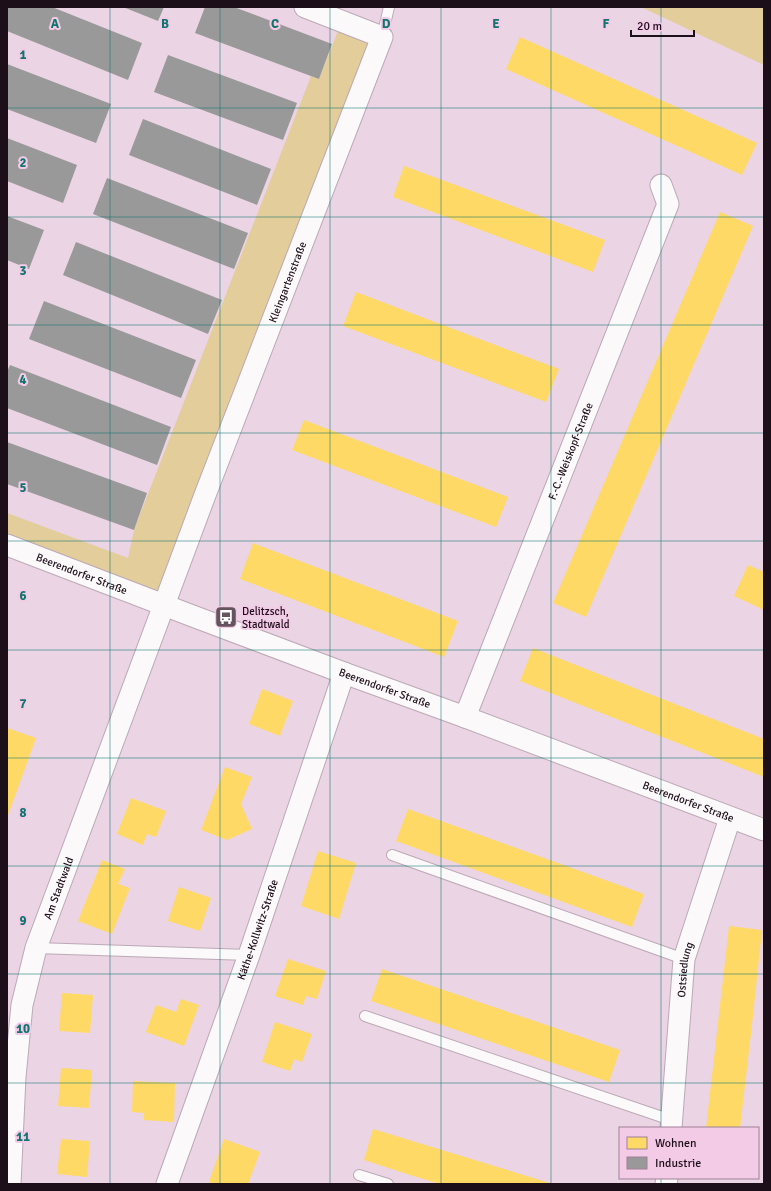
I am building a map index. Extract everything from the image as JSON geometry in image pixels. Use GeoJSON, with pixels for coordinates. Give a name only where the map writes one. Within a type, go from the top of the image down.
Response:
{"type":"FeatureCollection","features":[{"type":"Feature","properties":{"kind":"street"},"geometry":{"type":"LineString","coordinates":[[305,7],[382,37]]}},
{"type":"Feature","properties":{"kind":"street","name":"Kleingartenstraße"},"geometry":{"type":"LineString","coordinates":[[164,605],[382,37]]}},
{"type":"Feature","properties":{"kind":"street","name":"F.-C.-Weiskopf-Straße"},"geometry":{"type":"LineString","coordinates":[[465,717],[668,204],[661,185]]}},
{"type":"Feature","properties":{"kind":"street","name":"Beerendorfer Straße"},"geometry":{"type":"LineString","coordinates":[[7,545],[764,830]]}},
{"type":"Feature","properties":{"kind":"street","name":"Am Stadtwald"},"geometry":{"type":"LineString","coordinates":[[10,1184],[15,1077],[22,1005],[36,948],[164,605]]}},
{"type":"Feature","properties":{"kind":"street","name":"Käthe-Kollwitz-Straße"},"geometry":{"type":"LineString","coordinates":[[167,1184],[249,955],[344,673]]}},
{"type":"Feature","properties":{"kind":"street","name":"Ostsiedlung"},"geometry":{"type":"LineString","coordinates":[[671,1124],[684,959],[730,818]]}},
{"type":"Feature","properties":{"kind":"lane"},"geometry":{"type":"LineString","coordinates":[[382,37],[389,7]]}},
{"type":"Feature","properties":{"kind":"lane"},"geometry":{"type":"LineString","coordinates":[[392,855],[684,959]]}},
{"type":"Feature","properties":{"kind":"lane"},"geometry":{"type":"LineString","coordinates":[[36,948],[249,955]]}},
{"type":"Feature","properties":{"kind":"lane"},"geometry":{"type":"LineString","coordinates":[[365,1016],[671,1124]]}},
{"type":"Feature","properties":{"kind":"lane"},"geometry":{"type":"LineString","coordinates":[[359,1175],[388,1184]]}},
{"type":"Feature","properties":{"kind":"shaded area"},"geometry":{"type":"Polygon","coordinates":[[[641,7],[764,7],[764,65],[641,7]]]}},
{"type":"Feature","properties":{"kind":"shaded area"},"geometry":{"type":"Polygon","coordinates":[[[342,21],[382,37],[164,605],[7,545],[7,513],[128,558],[134,530],[311,76],[319,79],[342,21]]]}},
{"type":"Feature","properties":{"kind":"building: Wohnen"},"geometry":{"type":"Polygon","coordinates":[[[520,37],[757,143],[742,175],[506,69],[520,37]]]}},
{"type":"Feature","properties":{"kind":"building: Wohnen"},"geometry":{"type":"Polygon","coordinates":[[[404,166],[605,240],[593,272],[393,197],[404,166]]]}},
{"type":"Feature","properties":{"kind":"building: Wohnen"},"geometry":{"type":"Polygon","coordinates":[[[720,212],[753,226],[586,617],[553,603],[720,212]]]}},
{"type":"Feature","properties":{"kind":"building: Wohnen"},"geometry":{"type":"Polygon","coordinates":[[[356,292],[559,369],[546,402],[343,326],[356,292]]]}},
{"type":"Feature","properties":{"kind":"building: Wohnen"},"geometry":{"type":"Polygon","coordinates":[[[304,420],[508,497],[496,527],[292,450],[304,420]]]}},
{"type":"Feature","properties":{"kind":"building: Wohnen"},"geometry":{"type":"Polygon","coordinates":[[[253,543],[458,621],[444,657],[240,579],[253,543]]]}},
{"type":"Feature","properties":{"kind":"building: Wohnen"},"geometry":{"type":"Polygon","coordinates":[[[748,565],[764,572],[764,610],[734,596],[748,565]]]}},
{"type":"Feature","properties":{"kind":"building: Wohnen"},"geometry":{"type":"Polygon","coordinates":[[[533,648],[764,739],[764,777],[520,681],[533,648]]]}},
{"type":"Feature","properties":{"kind":"building: Wohnen"},"geometry":{"type":"Polygon","coordinates":[[[262,689],[293,701],[280,736],[249,724],[262,689]]]}},
{"type":"Feature","properties":{"kind":"building: Wohnen"},"geometry":{"type":"Polygon","coordinates":[[[7,728],[36,738],[7,818],[7,728]]]}},
{"type":"Feature","properties":{"kind":"building: Wohnen"},"geometry":{"type":"Polygon","coordinates":[[[225,767],[252,777],[241,804],[252,829],[227,840],[201,830],[225,767]]]}},
{"type":"Feature","properties":{"kind":"building: Wohnen"},"geometry":{"type":"Polygon","coordinates":[[[131,798],[166,811],[156,837],[147,834],[143,845],[117,834],[131,798]]]}},
{"type":"Feature","properties":{"kind":"building: Wohnen"},"geometry":{"type":"Polygon","coordinates":[[[408,809],[644,894],[632,927],[396,841],[408,809]]]}},
{"type":"Feature","properties":{"kind":"building: Wohnen"},"geometry":{"type":"Polygon","coordinates":[[[318,851],[356,863],[339,919],[301,906],[318,851]]]}},
{"type":"Feature","properties":{"kind":"building: Wohnen"},"geometry":{"type":"Polygon","coordinates":[[[102,860],[125,869],[118,884],[130,888],[112,934],[78,921],[102,860]]]}},
{"type":"Feature","properties":{"kind":"building: Wohnen"},"geometry":{"type":"Polygon","coordinates":[[[179,887],[211,898],[200,931],[168,921],[179,887]]]}},
{"type":"Feature","properties":{"kind":"building: Wohnen"},"geometry":{"type":"Polygon","coordinates":[[[729,926],[762,930],[740,1127],[706,1127],[729,926]]]}},
{"type":"Feature","properties":{"kind":"building: Wohnen"},"geometry":{"type":"Polygon","coordinates":[[[288,959],[326,971],[317,999],[306,996],[303,1005],[275,996],[288,959]]]}},
{"type":"Feature","properties":{"kind":"building: Wohnen"},"geometry":{"type":"Polygon","coordinates":[[[382,969],[620,1050],[609,1082],[371,1001],[382,969]]]}},
{"type":"Feature","properties":{"kind":"building: Wohnen"},"geometry":{"type":"Polygon","coordinates":[[[62,993],[93,995],[90,1033],[59,1031],[62,993]]]}},
{"type":"Feature","properties":{"kind":"building: Wohnen"},"geometry":{"type":"Polygon","coordinates":[[[181,999],[199,1005],[184,1046],[146,1032],[156,1005],[176,1012],[181,999]]]}},
{"type":"Feature","properties":{"kind":"building: Wohnen"},"geometry":{"type":"Polygon","coordinates":[[[275,1022],[312,1034],[302,1062],[294,1059],[290,1071],[262,1062],[275,1022]]]}},
{"type":"Feature","properties":{"kind":"building: Wohnen"},"geometry":{"type":"Polygon","coordinates":[[[61,1068],[92,1070],[89,1108],[58,1106],[61,1068]]]}},
{"type":"Feature","properties":{"kind":"building: Wohnen"},"geometry":{"type":"Polygon","coordinates":[[[133,1081],[175,1083],[174,1122],[144,1120],[144,1113],[132,1112],[133,1081]]]}},
{"type":"Feature","properties":{"kind":"building: Wohnen"},"geometry":{"type":"Polygon","coordinates":[[[373,1129],[553,1184],[440,1184],[410,1175],[364,1160],[373,1129]]]}},
{"type":"Feature","properties":{"kind":"building: Wohnen"},"geometry":{"type":"Polygon","coordinates":[[[61,1139],[90,1141],[87,1177],[57,1174],[61,1139]]]}},
{"type":"Feature","properties":{"kind":"building: Wohnen"},"geometry":{"type":"Polygon","coordinates":[[[224,1139],[260,1152],[248,1184],[214,1184],[209,1182],[224,1139]]]}},
{"type":"Feature","properties":{"kind":"building: Industrie"},"geometry":{"type":"Polygon","coordinates":[[[7,7],[52,7],[142,43],[128,80],[7,31],[7,7]]]}},
{"type":"Feature","properties":{"kind":"building: Industrie"},"geometry":{"type":"Polygon","coordinates":[[[123,7],[164,7],[158,21],[123,7]]]}},
{"type":"Feature","properties":{"kind":"building: Industrie"},"geometry":{"type":"Polygon","coordinates":[[[205,7],[234,7],[332,44],[319,79],[195,33],[205,7]]]}},
{"type":"Feature","properties":{"kind":"building: Industrie"},"geometry":{"type":"Polygon","coordinates":[[[168,55],[297,103],[283,140],[154,92],[168,55]]]}},
{"type":"Feature","properties":{"kind":"building: Industrie"},"geometry":{"type":"Polygon","coordinates":[[[7,64],[111,104],[96,143],[7,109],[7,64]]]}},
{"type":"Feature","properties":{"kind":"building: Industrie"},"geometry":{"type":"Polygon","coordinates":[[[143,119],[271,169],[257,205],[129,155],[143,119]]]}},
{"type":"Feature","properties":{"kind":"building: Industrie"},"geometry":{"type":"Polygon","coordinates":[[[7,138],[77,165],[63,203],[7,181],[7,138]]]}},
{"type":"Feature","properties":{"kind":"building: Industrie"},"geometry":{"type":"Polygon","coordinates":[[[107,178],[248,233],[234,269],[93,214],[107,178]]]}},
{"type":"Feature","properties":{"kind":"building: Industrie"},"geometry":{"type":"Polygon","coordinates":[[[7,216],[44,230],[29,269],[7,260],[7,216]]]}},
{"type":"Feature","properties":{"kind":"building: Industrie"},"geometry":{"type":"Polygon","coordinates":[[[76,242],[222,300],[208,334],[63,275],[76,242]]]}},
{"type":"Feature","properties":{"kind":"building: Industrie"},"geometry":{"type":"Polygon","coordinates":[[[44,301],[196,360],[181,398],[29,339],[44,301]]]}},
{"type":"Feature","properties":{"kind":"building: Industrie"},"geometry":{"type":"Polygon","coordinates":[[[10,365],[171,427],[157,465],[7,408],[7,372],[10,365]]]}},
{"type":"Feature","properties":{"kind":"building: Industrie"},"geometry":{"type":"Polygon","coordinates":[[[7,442],[147,493],[134,530],[7,484],[7,442]]]}},
{"type":"Feature","properties":{"kind":"place","name":"Delitzsch, Stadtwald"},"geometry":{"type":"Point","coordinates":[226,617]}}]}
